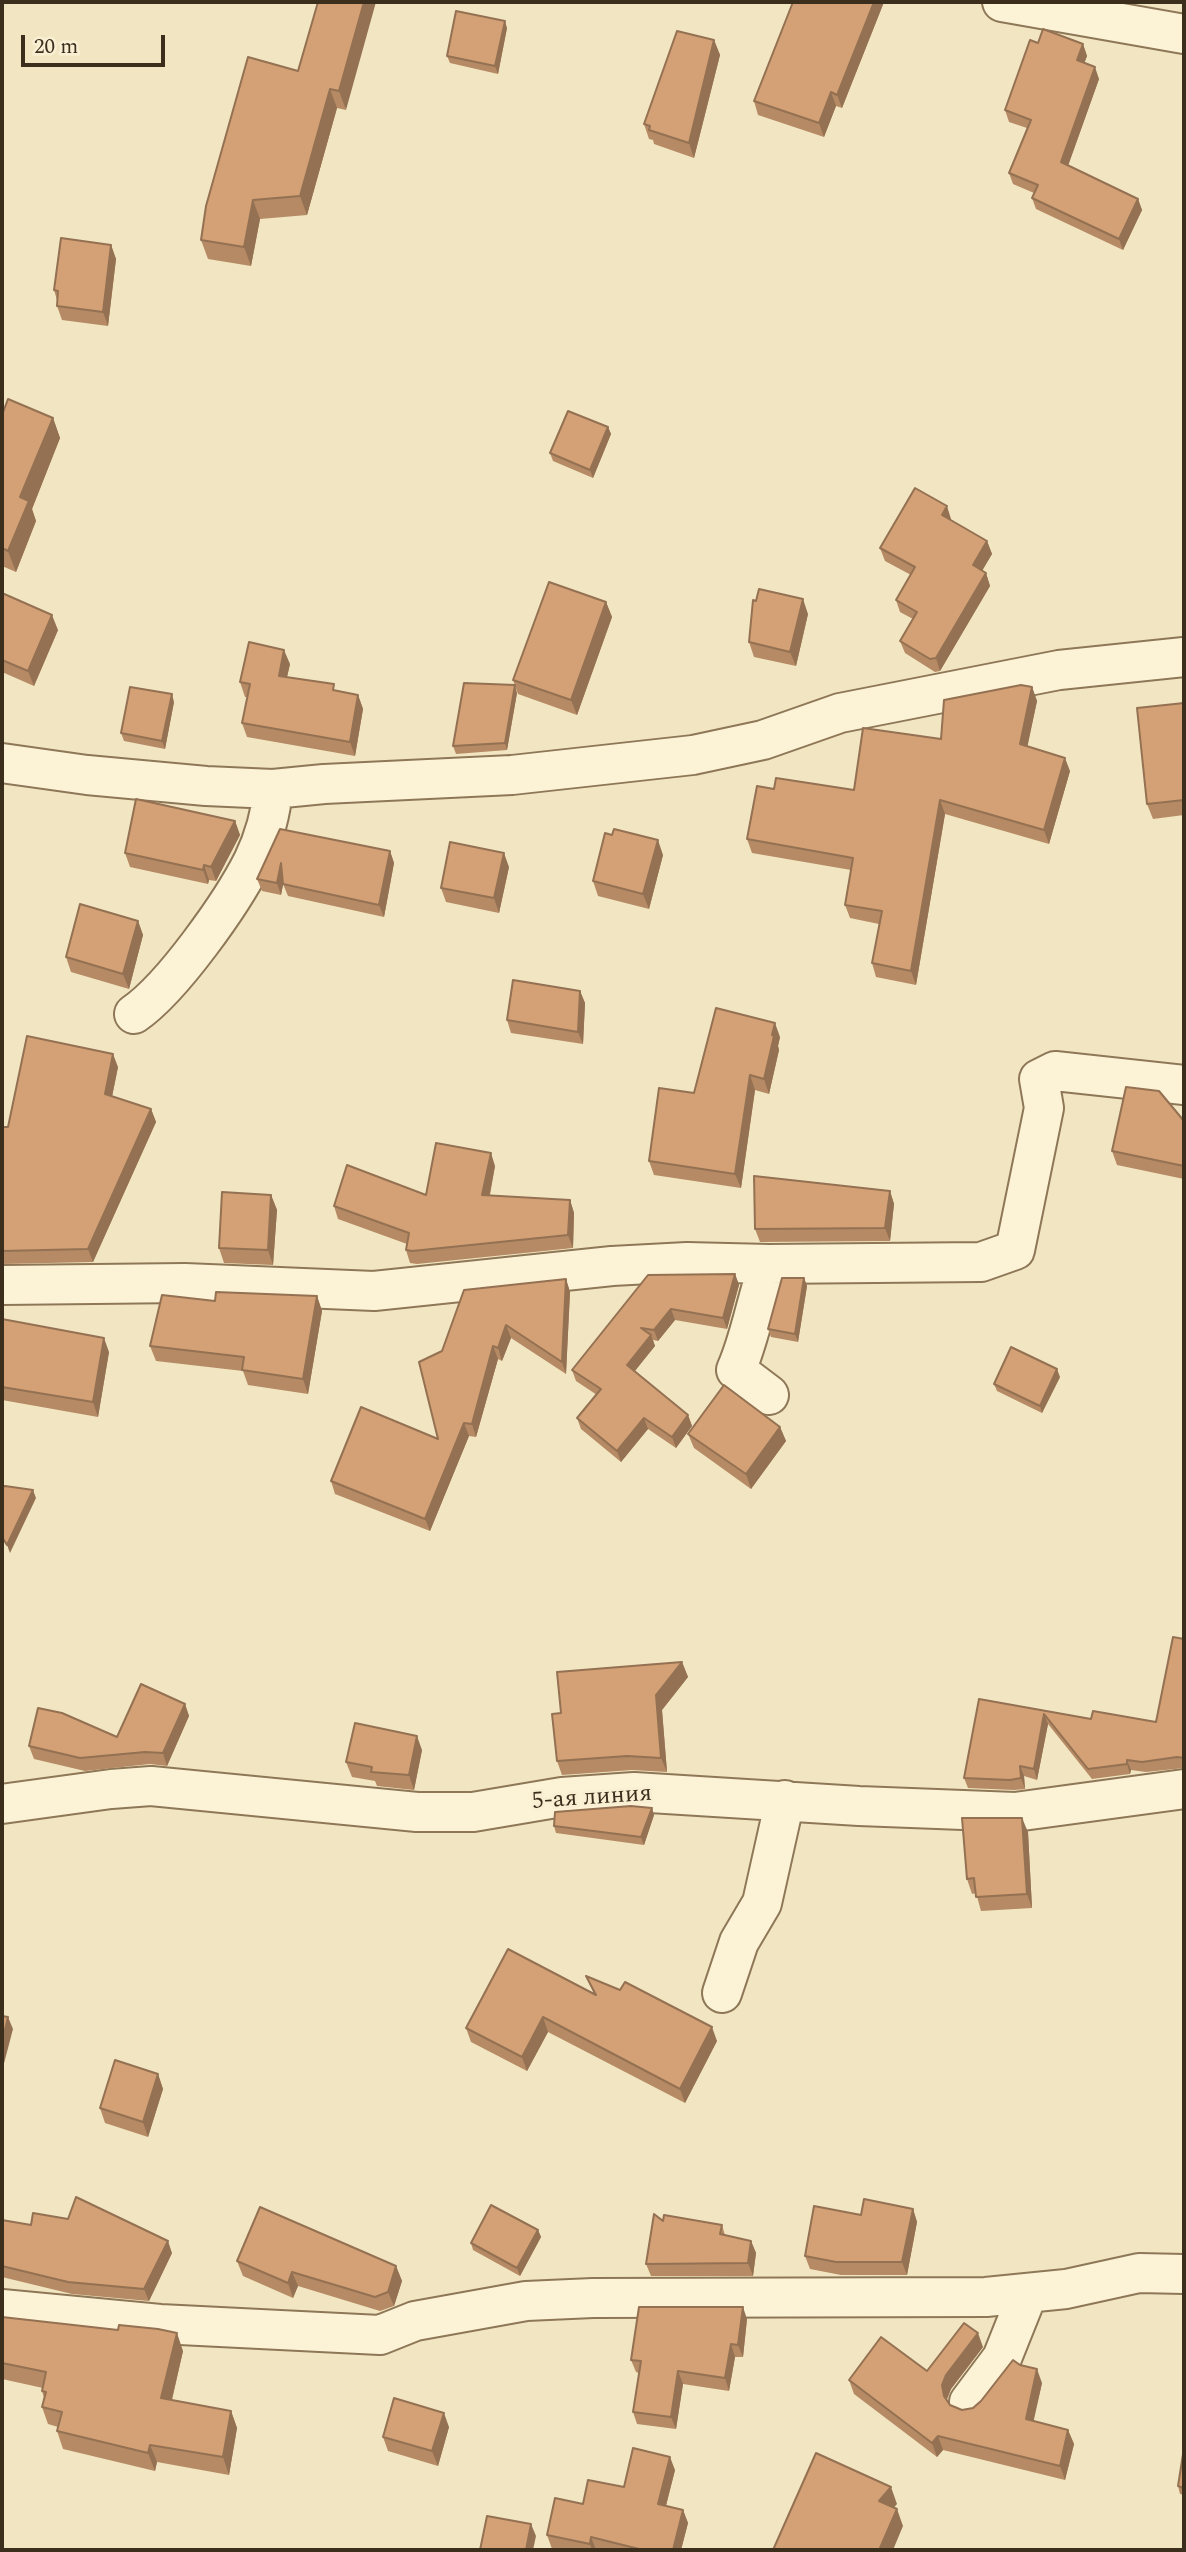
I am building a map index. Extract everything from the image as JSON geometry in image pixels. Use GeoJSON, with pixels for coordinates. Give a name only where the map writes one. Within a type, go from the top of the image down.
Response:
{"type":"FeatureCollection","features":[{"type":"Feature","properties":{"kind":"street"},"geometry":{"type":"LineString","coordinates":[[1002,2],[1184,34]]}},
{"type":"Feature","properties":{"kind":"street"},"geometry":{"type":"LineString","coordinates":[[2,763],[87,775],[273,789],[512,775],[693,755],[763,740],[840,713],[892,702],[1059,670],[1184,656]]}},
{"type":"Feature","properties":{"kind":"street"},"geometry":{"type":"LineString","coordinates":[[134,1014],[145,1006],[185,962],[253,861],[271,812],[273,789]]}},
{"type":"Feature","properties":{"kind":"street"},"geometry":{"type":"LineString","coordinates":[[2,1285],[185,1283],[374,1291],[612,1266],[687,1262],[981,1262],[1015,1250],[1044,1108],[1040,1079],[1055,1071],[1184,1085]]}},
{"type":"Feature","properties":{"kind":"street"},"geometry":{"type":"LineString","coordinates":[[769,1264],[758,1293],[747,1345],[736,1370],[769,1395]]}},
{"type":"Feature","properties":{"kind":"street","name":"5-ая линия"},"geometry":{"type":"LineString","coordinates":[[2,1804],[151,1786],[417,1812],[473,1812],[562,1797],[634,1792],[859,1806],[1015,1812],[1184,1789]]}},
{"type":"Feature","properties":{"kind":"street"},"geometry":{"type":"LineString","coordinates":[[722,1993],[739,1942],[761,1903],[785,1800]]}},
{"type":"Feature","properties":{"kind":"street"},"geometry":{"type":"LineString","coordinates":[[2,2309],[160,2324],[380,2335],[415,2321],[526,2301],[593,2298],[986,2297],[1066,2289],[1139,2273],[1184,2274]]}},
{"type":"Feature","properties":{"kind":"street"},"geometry":{"type":"LineString","coordinates":[[970,2402],[1002,2358],[1028,2293]]}},
{"type":"Feature","properties":{"kind":"building"},"geometry":{"type":"Polygon","coordinates":[[[318,2],[364,2],[339,91],[330,89],[300,196],[253,200],[244,247],[201,240],[206,206],[248,57],[298,71],[318,2]]]}},
{"type":"Feature","properties":{"kind":"building"},"geometry":{"type":"Polygon","coordinates":[[[793,2],[874,2],[837,95],[831,92],[819,123],[754,101],[793,2]]]}},
{"type":"Feature","properties":{"kind":"building"},"geometry":{"type":"Polygon","coordinates":[[[456,11],[505,21],[495,66],[447,56],[456,11]]]}},
{"type":"Feature","properties":{"kind":"building"},"geometry":{"type":"Polygon","coordinates":[[[1043,29],[1083,44],[1077,60],[1095,67],[1061,162],[1138,199],[1119,239],[1032,198],[1038,185],[1009,173],[1031,120],[1005,110],[1030,40],[1038,43],[1043,29]]]}},
{"type":"Feature","properties":{"kind":"building"},"geometry":{"type":"Polygon","coordinates":[[[677,31],[714,40],[689,143],[649,130],[650,126],[644,124],[677,31]]]}},
{"type":"Feature","properties":{"kind":"building"},"geometry":{"type":"Polygon","coordinates":[[[61,238],[111,245],[103,312],[57,306],[58,291],[54,290],[61,238]]]}},
{"type":"Feature","properties":{"kind":"building"},"geometry":{"type":"Polygon","coordinates":[[[8,399],[53,418],[20,497],[29,501],[8,551],[2,548],[2,415],[8,399]]]}},
{"type":"Feature","properties":{"kind":"building"},"geometry":{"type":"Polygon","coordinates":[[[568,411],[608,427],[590,470],[550,453],[568,411]]]}},
{"type":"Feature","properties":{"kind":"building"},"geometry":{"type":"Polygon","coordinates":[[[915,488],[947,506],[942,515],[987,541],[973,565],[986,573],[936,658],[930,659],[900,641],[917,612],[896,600],[915,567],[880,548],[915,488]]]}},
{"type":"Feature","properties":{"kind":"building"},"geometry":{"type":"Polygon","coordinates":[[[549,582],[606,602],[571,700],[513,680],[549,582]]]}},
{"type":"Feature","properties":{"kind":"building"},"geometry":{"type":"Polygon","coordinates":[[[759,589],[803,599],[790,652],[749,642],[753,600],[756,601],[759,589]]]}},
{"type":"Feature","properties":{"kind":"building"},"geometry":{"type":"Polygon","coordinates":[[[2,593],[52,615],[28,671],[2,660],[2,593]]]}},
{"type":"Feature","properties":{"kind":"building"},"geometry":{"type":"Polygon","coordinates":[[[249,642],[284,650],[279,676],[334,684],[333,690],[358,695],[350,742],[242,723],[250,684],[240,682],[249,642]]]}},
{"type":"Feature","properties":{"kind":"building"},"geometry":{"type":"Polygon","coordinates":[[[464,683],[515,685],[505,743],[453,746],[464,683]]]}},
{"type":"Feature","properties":{"kind":"building"},"geometry":{"type":"Polygon","coordinates":[[[1021,685],[1032,687],[1020,744],[1065,758],[1044,830],[940,800],[911,971],[872,963],[882,911],[845,905],[853,858],[747,839],[757,786],[774,789],[776,778],[854,790],[863,728],[941,739],[944,700],[1021,685]]]}},
{"type":"Feature","properties":{"kind":"building"},"geometry":{"type":"Polygon","coordinates":[[[130,687],[172,694],[162,741],[121,733],[130,687]]]}},
{"type":"Feature","properties":{"kind":"building"},"geometry":{"type":"Polygon","coordinates":[[[1184,703],[1184,800],[1147,804],[1137,708],[1184,703]]]}},
{"type":"Feature","properties":{"kind":"building"},"geometry":{"type":"Polygon","coordinates":[[[136,799],[235,821],[211,867],[204,865],[203,870],[125,853],[136,799]]]}},
{"type":"Feature","properties":{"kind":"building"},"geometry":{"type":"Polygon","coordinates":[[[280,829],[390,851],[379,905],[283,884],[281,863],[277,883],[257,879],[280,829]]]}},
{"type":"Feature","properties":{"kind":"building"},"geometry":{"type":"Polygon","coordinates":[[[614,829],[658,840],[643,894],[593,881],[605,833],[612,835],[614,829]]]}},
{"type":"Feature","properties":{"kind":"building"},"geometry":{"type":"Polygon","coordinates":[[[450,842],[504,853],[494,898],[441,888],[450,842]]]}},
{"type":"Feature","properties":{"kind":"building"},"geometry":{"type":"Polygon","coordinates":[[[80,904],[138,921],[123,974],[66,957],[80,904]]]}},
{"type":"Feature","properties":{"kind":"building"},"geometry":{"type":"Polygon","coordinates":[[[513,980],[580,991],[578,1032],[507,1020],[513,980]]]}},
{"type":"Feature","properties":{"kind":"building"},"geometry":{"type":"Polygon","coordinates":[[[716,1008],[775,1023],[764,1079],[750,1075],[735,1174],[649,1161],[659,1088],[694,1093],[716,1008]]]}},
{"type":"Feature","properties":{"kind":"building"},"geometry":{"type":"Polygon","coordinates":[[[27,1036],[113,1054],[105,1094],[151,1109],[88,1249],[2,1251],[2,1127],[8,1127],[27,1036]]]}},
{"type":"Feature","properties":{"kind":"building"},"geometry":{"type":"Polygon","coordinates":[[[1126,1087],[1159,1091],[1184,1121],[1184,1166],[1112,1151],[1126,1087]]]}},
{"type":"Feature","properties":{"kind":"building"},"geometry":{"type":"Polygon","coordinates":[[[436,1143],[491,1153],[482,1195],[570,1200],[568,1235],[412,1251],[406,1250],[409,1233],[334,1206],[347,1165],[426,1195],[436,1143]]]}},
{"type":"Feature","properties":{"kind":"building"},"geometry":{"type":"Polygon","coordinates":[[[754,1176],[890,1191],[885,1228],[755,1229],[754,1176]]]}},
{"type":"Feature","properties":{"kind":"building"},"geometry":{"type":"Polygon","coordinates":[[[222,1192],[271,1195],[268,1250],[219,1248],[222,1192]]]}},
{"type":"Feature","properties":{"kind":"building"},"geometry":{"type":"Polygon","coordinates":[[[735,1274],[723,1318],[671,1309],[654,1330],[641,1328],[651,1335],[627,1365],[688,1415],[672,1437],[644,1418],[617,1451],[577,1418],[601,1389],[572,1370],[648,1275],[735,1274]]]}},
{"type":"Feature","properties":{"kind":"building"},"geometry":{"type":"Polygon","coordinates":[[[782,1278],[804,1278],[795,1334],[768,1329],[782,1278]]]}},
{"type":"Feature","properties":{"kind":"building"},"geometry":{"type":"Polygon","coordinates":[[[566,1279],[562,1362],[506,1325],[498,1348],[493,1346],[472,1424],[464,1423],[425,1519],[331,1481],[361,1407],[438,1439],[419,1362],[442,1351],[464,1290],[566,1279]]]}},
{"type":"Feature","properties":{"kind":"building"},"geometry":{"type":"Polygon","coordinates":[[[216,1292],[317,1296],[303,1379],[242,1370],[244,1357],[150,1346],[162,1295],[215,1301],[216,1292]]]}},
{"type":"Feature","properties":{"kind":"building"},"geometry":{"type":"Polygon","coordinates":[[[2,1319],[104,1338],[93,1402],[2,1387],[2,1319]]]}},
{"type":"Feature","properties":{"kind":"building"},"geometry":{"type":"Polygon","coordinates":[[[1011,1347],[1057,1369],[1040,1406],[994,1384],[1011,1347]]]}},
{"type":"Feature","properties":{"kind":"building"},"geometry":{"type":"Polygon","coordinates":[[[724,1385],[780,1427],[746,1474],[688,1434],[724,1385]]]}},
{"type":"Feature","properties":{"kind":"building"},"geometry":{"type":"Polygon","coordinates":[[[2,1487],[33,1490],[7,1545],[2,1537],[2,1487]]]}},
{"type":"Feature","properties":{"kind":"building"},"geometry":{"type":"Polygon","coordinates":[[[1173,1637],[1184,1639],[1184,1758],[1142,1762],[1127,1760],[1127,1764],[1088,1769],[1044,1714],[1034,1769],[1020,1766],[1021,1778],[1010,1780],[964,1778],[979,1699],[1091,1719],[1093,1711],[1156,1722],[1173,1637]]]}},
{"type":"Feature","properties":{"kind":"building"},"geometry":{"type":"Polygon","coordinates":[[[682,1662],[656,1695],[661,1758],[627,1756],[557,1761],[552,1714],[561,1713],[557,1672],[682,1662]]]}},
{"type":"Feature","properties":{"kind":"building"},"geometry":{"type":"Polygon","coordinates":[[[141,1684],[185,1704],[163,1753],[80,1758],[29,1746],[38,1708],[62,1713],[117,1737],[141,1684]]]}},
{"type":"Feature","properties":{"kind":"building"},"geometry":{"type":"Polygon","coordinates":[[[355,1723],[417,1736],[409,1775],[371,1772],[372,1767],[346,1762],[355,1723]]]}},
{"type":"Feature","properties":{"kind":"building"},"geometry":{"type":"Polygon","coordinates":[[[631,1806],[652,1808],[641,1837],[554,1826],[555,1812],[631,1806]]]}},
{"type":"Feature","properties":{"kind":"building"},"geometry":{"type":"Polygon","coordinates":[[[962,1818],[1022,1818],[1027,1894],[976,1897],[974,1878],[967,1879],[962,1818]]]}},
{"type":"Feature","properties":{"kind":"building"},"geometry":{"type":"Polygon","coordinates":[[[508,1949],[596,1995],[586,1976],[620,1990],[625,1982],[712,2027],[680,2089],[543,2017],[522,2057],[466,2028],[508,1949]]]}},
{"type":"Feature","properties":{"kind":"building"},"geometry":{"type":"Polygon","coordinates":[[[2,2016],[8,2017],[2,2042],[2,2016]]]}},
{"type":"Feature","properties":{"kind":"building"},"geometry":{"type":"Polygon","coordinates":[[[115,2060],[158,2074],[143,2122],[100,2108],[115,2060]]]}},
{"type":"Feature","properties":{"kind":"building"},"geometry":{"type":"Polygon","coordinates":[[[76,2197],[168,2241],[144,2289],[68,2282],[2,2266],[2,2220],[31,2225],[33,2213],[68,2219],[76,2197]]]}},
{"type":"Feature","properties":{"kind":"building"},"geometry":{"type":"Polygon","coordinates":[[[864,2199],[913,2209],[902,2262],[836,2262],[805,2256],[814,2206],[861,2215],[864,2199]]]}},
{"type":"Feature","properties":{"kind":"building"},"geometry":{"type":"Polygon","coordinates":[[[491,2205],[538,2230],[517,2268],[471,2243],[491,2205]]]}},
{"type":"Feature","properties":{"kind":"building"},"geometry":{"type":"Polygon","coordinates":[[[260,2207],[396,2266],[388,2292],[375,2297],[292,2272],[288,2283],[237,2261],[260,2207]]]}},
{"type":"Feature","properties":{"kind":"building"},"geometry":{"type":"Polygon","coordinates":[[[654,2214],[663,2221],[664,2215],[722,2225],[720,2234],[751,2241],[748,2263],[646,2264],[654,2214]]]}},
{"type":"Feature","properties":{"kind":"building"},"geometry":{"type":"Polygon","coordinates":[[[639,2307],[743,2307],[738,2345],[731,2344],[725,2378],[678,2371],[671,2417],[633,2412],[641,2361],[631,2360],[639,2307]]]}},
{"type":"Feature","properties":{"kind":"building"},"geometry":{"type":"Polygon","coordinates":[[[2,2317],[118,2330],[119,2325],[177,2333],[161,2398],[231,2411],[223,2457],[150,2445],[148,2453],[57,2431],[62,2412],[42,2407],[46,2392],[42,2391],[46,2372],[2,2363],[2,2317]]]}},
{"type":"Feature","properties":{"kind":"building"},"geometry":{"type":"Polygon","coordinates":[[[964,2323],[978,2333],[946,2375],[942,2385],[944,2396],[950,2405],[962,2410],[973,2408],[1013,2360],[1020,2365],[1037,2369],[1026,2419],[1068,2430],[1060,2466],[938,2436],[932,2443],[849,2380],[881,2337],[927,2371],[964,2323]]]}},
{"type":"Feature","properties":{"kind":"building"},"geometry":{"type":"Polygon","coordinates":[[[394,2398],[444,2413],[432,2451],[383,2437],[394,2398]]]}},
{"type":"Feature","properties":{"kind":"building"},"geometry":{"type":"Polygon","coordinates":[[[633,2448],[670,2457],[658,2504],[683,2510],[673,2550],[643,2550],[591,2537],[590,2544],[547,2535],[555,2498],[583,2504],[588,2480],[624,2487],[633,2448]]]}},
{"type":"Feature","properties":{"kind":"building"},"geometry":{"type":"Polygon","coordinates":[[[1184,2448],[1184,2488],[1178,2486],[1184,2448]]]}},
{"type":"Feature","properties":{"kind":"building"},"geometry":{"type":"Polygon","coordinates":[[[816,2453],[891,2487],[879,2501],[897,2509],[880,2548],[882,2550],[773,2550],[816,2453]]]}},
{"type":"Feature","properties":{"kind":"building"},"geometry":{"type":"Polygon","coordinates":[[[487,2516],[531,2524],[526,2550],[480,2550],[487,2516]]]}}]}
